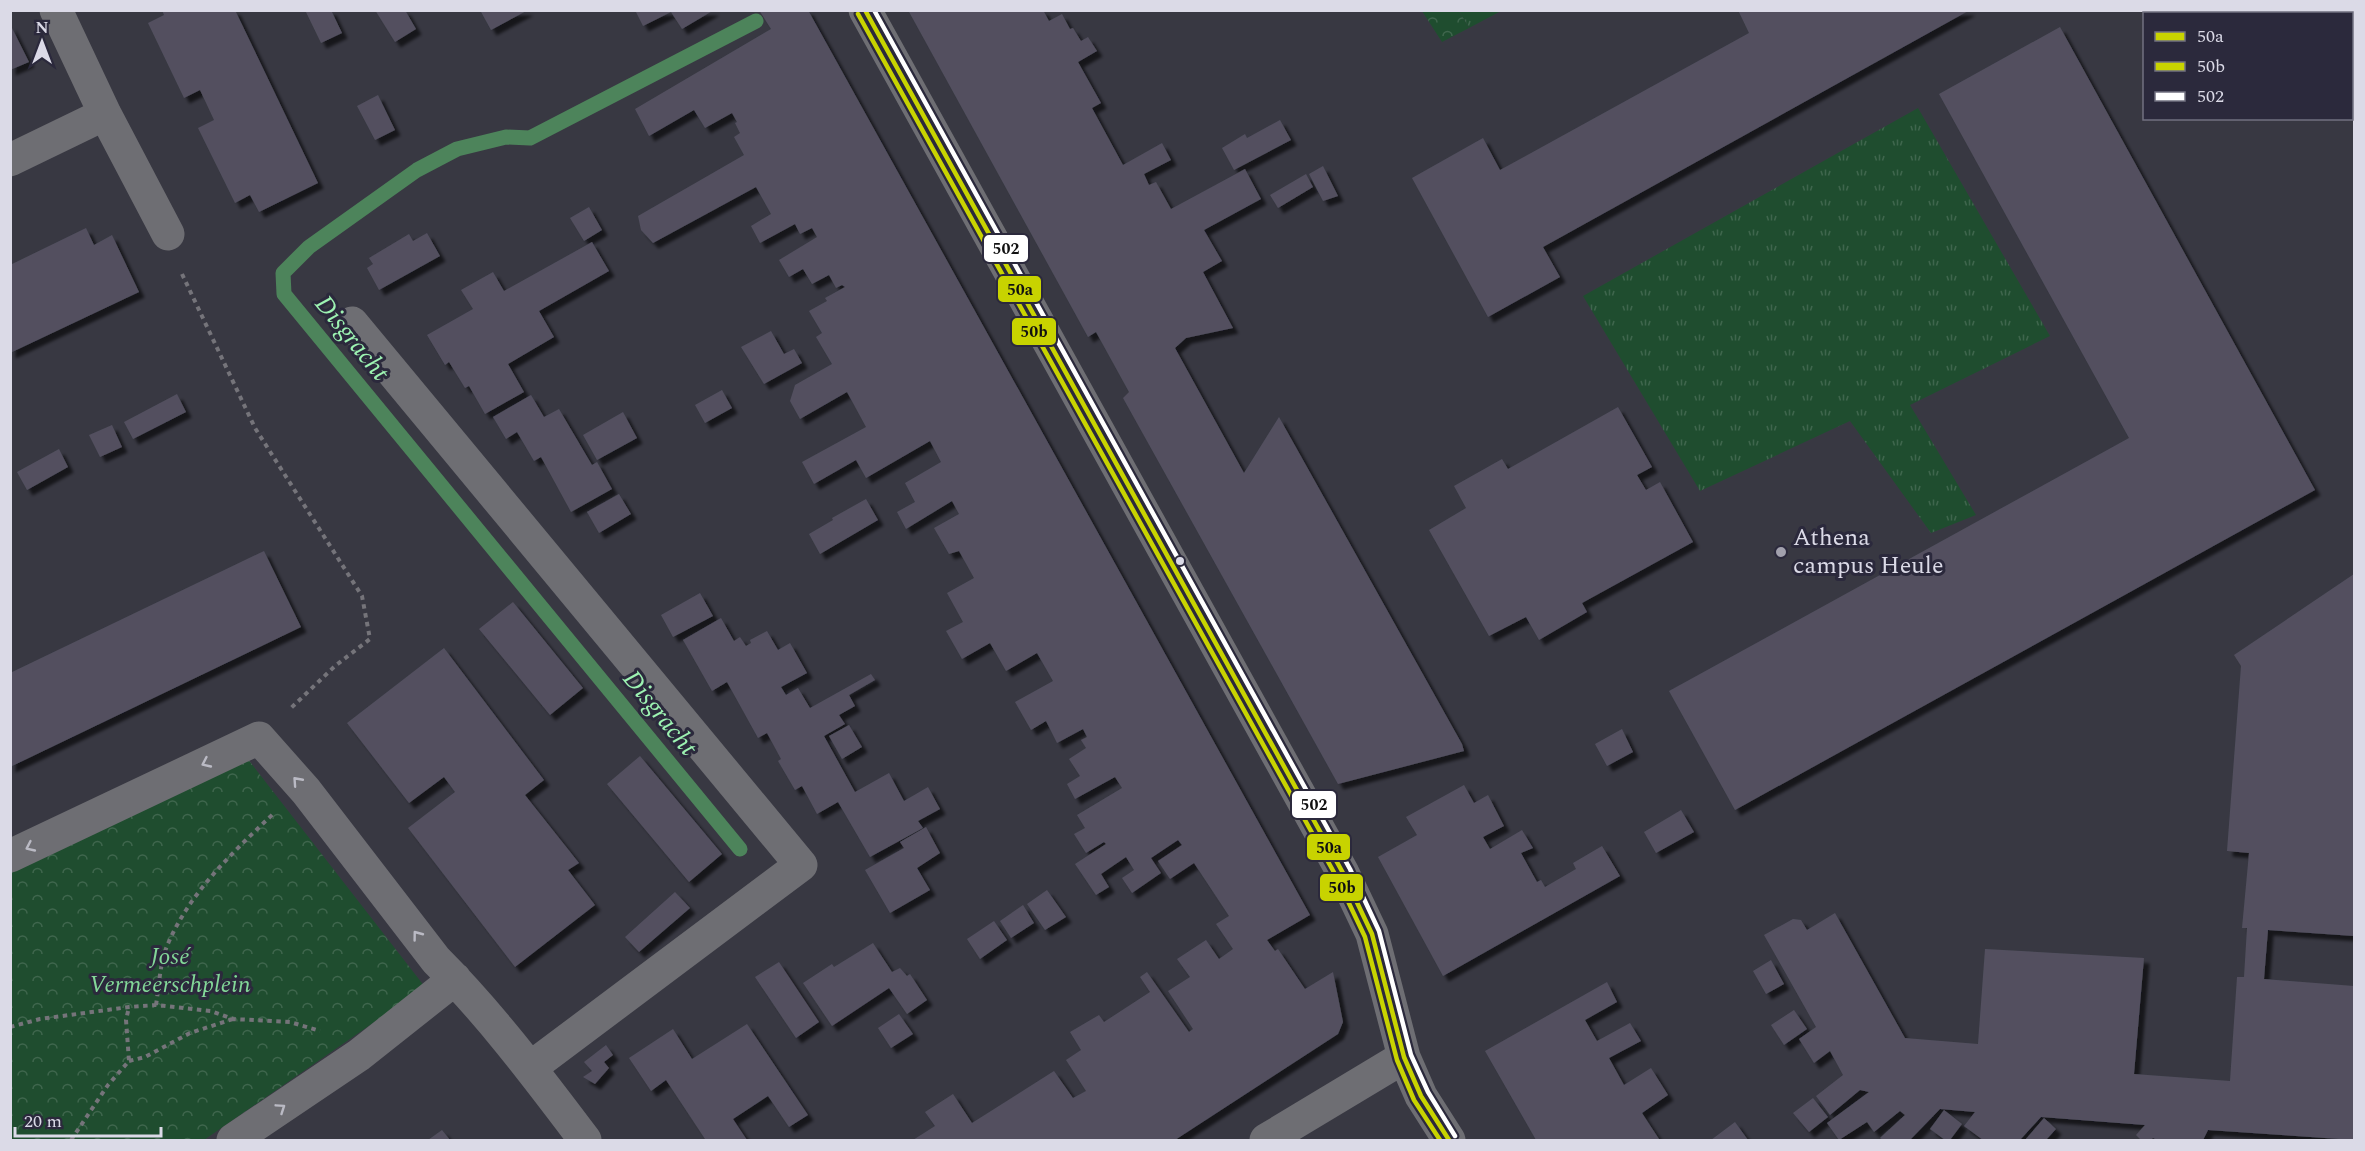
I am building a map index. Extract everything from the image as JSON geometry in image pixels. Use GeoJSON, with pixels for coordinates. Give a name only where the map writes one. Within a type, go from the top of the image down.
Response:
{"type":"FeatureCollection","features":[{"type":"Feature","properties":{"kind":"street"},"geometry":{"type":"LineString","coordinates":[[56,10],[105,114],[168,234]]}},
{"type":"Feature","properties":{"kind":"street"},"geometry":{"type":"LineString","coordinates":[[865,10],[1343,873],[1372,934],[1404,1057],[1421,1096],[1449,1140]]}},
{"type":"Feature","properties":{"kind":"street"},"geometry":{"type":"LineString","coordinates":[[10,160],[105,114]]}},
{"type":"Feature","properties":{"kind":"street"},"geometry":{"type":"LineString","coordinates":[[352,323],[801,865],[530,1068]]}},
{"type":"Feature","properties":{"kind":"street"},"geometry":{"type":"LineString","coordinates":[[10,856],[259,738],[306,791],[436,960],[455,979],[530,1068],[585,1140]]}},
{"type":"Feature","properties":{"kind":"street"},"geometry":{"type":"LineString","coordinates":[[233,1140],[359,1055],[455,979]]}},
{"type":"Feature","properties":{"kind":"street"},"geometry":{"type":"LineString","coordinates":[[1266,1140],[1404,1057]]}},
{"type":"Feature","properties":{"kind":"path"},"geometry":{"type":"LineString","coordinates":[[168,234],[177,264],[255,428],[362,596],[370,639],[334,666],[259,738]]}},
{"type":"Feature","properties":{"kind":"path"},"geometry":{"type":"LineString","coordinates":[[156,1005],[166,947],[194,896],[231,853],[282,806],[306,791]]}},
{"type":"Feature","properties":{"kind":"path"},"geometry":{"type":"LineString","coordinates":[[10,1027],[129,1006],[156,1005],[211,1011],[234,1019],[290,1022],[346,1040],[359,1055]]}},
{"type":"Feature","properties":{"kind":"path"},"geometry":{"type":"LineString","coordinates":[[129,1006],[126,1020],[129,1061]]}},
{"type":"Feature","properties":{"kind":"path"},"geometry":{"type":"LineString","coordinates":[[71,1140],[108,1085],[129,1061],[145,1057],[190,1033],[234,1019]]}},
{"type":"Feature","properties":{"kind":"green space"},"geometry":{"type":"Polygon","coordinates":[[[1422,11],[1459,11],[1469,28],[1442,42],[1422,11]]]}},
{"type":"Feature","properties":{"kind":"green space"},"geometry":{"type":"Polygon","coordinates":[[[1459,11],[1501,11],[1469,28],[1459,11]]]}},
{"type":"Feature","properties":{"kind":"green space"},"geometry":{"type":"Polygon","coordinates":[[[1918,108],[2050,336],[1910,405],[1976,515],[1931,533],[1850,421],[1700,491],[1583,296],[1918,108]]]}},
{"type":"Feature","properties":{"kind":"green space","name":"José Vermeerschplein"},"geometry":{"type":"Polygon","coordinates":[[[247,758],[425,987],[204,1140],[11,1140],[11,872],[247,758]]]}},
{"type":"Feature","properties":{"kind":"building"},"geometry":{"type":"Polygon","coordinates":[[[162,10],[235,10],[318,183],[259,212],[250,195],[235,203],[198,128],[214,120],[200,90],[184,98],[148,23],[164,15],[162,10]]]}},
{"type":"Feature","properties":{"kind":"building"},"geometry":{"type":"Polygon","coordinates":[[[305,10],[331,10],[342,33],[321,43],[305,10]]]}},
{"type":"Feature","properties":{"kind":"building"},"geometry":{"type":"Polygon","coordinates":[[[375,10],[405,10],[416,29],[395,42],[375,10]]]}},
{"type":"Feature","properties":{"kind":"building"},"geometry":{"type":"Polygon","coordinates":[[[480,10],[528,10],[491,30],[480,10]]]}},
{"type":"Feature","properties":{"kind":"building"},"geometry":{"type":"Polygon","coordinates":[[[635,10],[714,10],[682,29],[671,12],[643,26],[635,10]]]}},
{"type":"Feature","properties":{"kind":"building"},"geometry":{"type":"Polygon","coordinates":[[[759,10],[808,10],[1310,915],[1267,940],[1275,951],[1278,949],[1305,989],[1333,972],[1343,1022],[1338,1034],[1175,1140],[913,1140],[935,1126],[925,1112],[953,1094],[972,1123],[1054,1071],[1073,1098],[1086,1091],[1066,1060],[1081,1050],[1070,1032],[1099,1015],[1104,1022],[1150,992],[1140,977],[1147,972],[1189,1032],[1193,1029],[1168,991],[1190,977],[1177,959],[1206,940],[1219,959],[1233,949],[1216,924],[1229,916],[1194,863],[1170,879],[1158,861],[1182,845],[1178,840],[1151,858],[1161,873],[1132,893],[1122,878],[1134,870],[1126,857],[1101,874],[1109,887],[1096,895],[1075,864],[1106,844],[1104,842],[1086,853],[1074,834],[1085,828],[1077,815],[1122,788],[1115,777],[1075,799],[1067,784],[1080,776],[1069,759],[1086,748],[1081,740],[1087,737],[1083,729],[1057,743],[1046,721],[1031,730],[1015,702],[1053,681],[1037,653],[1006,671],[990,643],[962,659],[946,631],[963,622],[947,593],[974,578],[959,551],[949,554],[934,528],[959,514],[952,501],[906,529],[897,512],[915,502],[905,483],[941,462],[930,441],[866,478],[856,460],[814,484],[802,462],[866,427],[847,392],[800,419],[790,401],[795,385],[832,364],[816,337],[822,333],[809,311],[827,301],[825,298],[845,287],[842,285],[836,288],[829,275],[812,284],[803,269],[789,277],[779,260],[817,237],[812,228],[800,234],[795,224],[760,243],[751,226],[771,214],[756,187],[653,243],[641,230],[638,216],[744,155],[734,137],[740,133],[732,113],[705,128],[694,110],[649,136],[635,109],[771,29],[759,10]]]}},
{"type":"Feature","properties":{"kind":"building"},"geometry":{"type":"Polygon","coordinates":[[[908,10],[1043,10],[1049,21],[1062,14],[1070,29],[1073,28],[1081,41],[1088,37],[1097,51],[1078,62],[1101,103],[1092,108],[1123,165],[1162,143],[1171,160],[1144,174],[1149,185],[1156,182],[1171,209],[1245,169],[1261,199],[1204,230],[1222,261],[1203,272],[1233,328],[1186,338],[1175,348],[1244,473],[1279,417],[1464,751],[1338,784],[1123,398],[1129,392],[1096,332],[1088,337],[908,10]]]}},
{"type":"Feature","properties":{"kind":"building"},"geometry":{"type":"Polygon","coordinates":[[[1738,10],[1970,10],[1543,247],[1560,277],[1488,317],[1412,178],[1483,138],[1500,170],[1749,33],[1738,10]]]}},
{"type":"Feature","properties":{"kind":"building"},"geometry":{"type":"Polygon","coordinates":[[[10,24],[29,62],[10,70],[10,24]]]}},
{"type":"Feature","properties":{"kind":"building"},"geometry":{"type":"Polygon","coordinates":[[[2060,27],[2315,490],[1735,810],[1669,691],[2129,438],[1939,94],[2060,27]]]}},
{"type":"Feature","properties":{"kind":"building"},"geometry":{"type":"Polygon","coordinates":[[[378,95],[395,130],[375,140],[357,106],[378,95]]]}},
{"type":"Feature","properties":{"kind":"building"},"geometry":{"type":"Polygon","coordinates":[[[1280,120],[1291,140],[1234,170],[1222,148],[1245,134],[1247,138],[1280,120]]]}},
{"type":"Feature","properties":{"kind":"building"},"geometry":{"type":"Polygon","coordinates":[[[1323,166],[1338,196],[1323,201],[1309,174],[1323,166]]]}},
{"type":"Feature","properties":{"kind":"building"},"geometry":{"type":"Polygon","coordinates":[[[1306,174],[1313,187],[1278,208],[1270,195],[1306,174]]]}},
{"type":"Feature","properties":{"kind":"building"},"geometry":{"type":"Polygon","coordinates":[[[589,207],[602,230],[584,241],[570,218],[589,207]]]}},
{"type":"Feature","properties":{"kind":"building"},"geometry":{"type":"Polygon","coordinates":[[[86,228],[94,245],[112,235],[139,292],[10,353],[10,265],[86,228]]]}},
{"type":"Feature","properties":{"kind":"building"},"geometry":{"type":"Polygon","coordinates":[[[427,233],[440,256],[379,290],[367,268],[373,264],[369,258],[409,234],[413,241],[427,233]]]}},
{"type":"Feature","properties":{"kind":"building"},"geometry":{"type":"Polygon","coordinates":[[[592,242],[609,271],[539,311],[554,337],[508,364],[524,392],[485,414],[469,386],[465,388],[449,362],[445,365],[427,335],[473,309],[461,290],[493,272],[504,291],[592,242]]]}},
{"type":"Feature","properties":{"kind":"building"},"geometry":{"type":"Polygon","coordinates":[[[771,331],[784,354],[794,349],[802,363],[764,384],[741,347],[771,331]]]}},
{"type":"Feature","properties":{"kind":"building"},"geometry":{"type":"Polygon","coordinates":[[[722,390],[732,408],[705,423],[695,405],[722,390]]]}},
{"type":"Feature","properties":{"kind":"building"},"geometry":{"type":"Polygon","coordinates":[[[177,394],[186,412],[133,439],[124,422],[177,394]]]}},
{"type":"Feature","properties":{"kind":"building"},"geometry":{"type":"Polygon","coordinates":[[[531,395],[544,417],[559,409],[592,465],[597,462],[612,489],[571,512],[541,457],[534,461],[517,432],[506,439],[493,417],[531,395]]]}},
{"type":"Feature","properties":{"kind":"building"},"geometry":{"type":"Polygon","coordinates":[[[1618,407],[1652,467],[1637,475],[1646,490],[1660,482],[1693,542],[1582,603],[1587,612],[1539,640],[1526,617],[1489,636],[1429,530],[1466,508],[1454,486],[1502,459],[1508,469],[1618,407]]]}},
{"type":"Feature","properties":{"kind":"building"},"geometry":{"type":"Polygon","coordinates":[[[623,412],[637,438],[597,460],[583,435],[623,412]]]}},
{"type":"Feature","properties":{"kind":"building"},"geometry":{"type":"Polygon","coordinates":[[[112,425],[122,447],[100,457],[89,435],[112,425]]]}},
{"type":"Feature","properties":{"kind":"building"},"geometry":{"type":"Polygon","coordinates":[[[59,449],[68,467],[27,490],[17,472],[59,449]]]}},
{"type":"Feature","properties":{"kind":"building"},"geometry":{"type":"Polygon","coordinates":[[[619,494],[631,514],[599,533],[587,512],[619,494]]]}},
{"type":"Feature","properties":{"kind":"building"},"geometry":{"type":"Polygon","coordinates":[[[866,499],[878,520],[820,554],[809,534],[866,499]]]}},
{"type":"Feature","properties":{"kind":"building"},"geometry":{"type":"Polygon","coordinates":[[[264,551],[301,627],[10,767],[10,673],[264,551]]]}},
{"type":"Feature","properties":{"kind":"building"},"geometry":{"type":"Polygon","coordinates":[[[2354,574],[2354,936],[2268,930],[2264,979],[2354,986],[2354,1140],[2208,1130],[2203,1140],[2157,1140],[2153,1138],[2141,1140],[2136,1135],[2145,1125],[2041,1117],[2020,1140],[1983,1140],[1964,1126],[1975,1112],[1940,1109],[1910,1140],[1880,1138],[1905,1115],[1900,1111],[1874,1132],[1867,1122],[1839,1140],[1827,1123],[1869,1092],[1860,1090],[1830,1115],[1816,1096],[1843,1075],[1830,1051],[1814,1063],[1799,1039],[1816,1027],[1764,935],[1793,919],[1801,920],[1807,930],[1835,913],[1905,1038],[1978,1044],[1985,949],[2144,958],[2134,1074],[2230,1081],[2237,977],[2244,977],[2247,928],[2242,928],[2249,853],[2227,851],[2241,666],[2234,655],[2354,574]]]}},
{"type":"Feature","properties":{"kind":"building"},"geometry":{"type":"Polygon","coordinates":[[[700,593],[713,616],[673,637],[661,615],[700,593]]]}},
{"type":"Feature","properties":{"kind":"building"},"geometry":{"type":"Polygon","coordinates":[[[513,602],[583,688],[550,715],[479,629],[513,602]]]}},
{"type":"Feature","properties":{"kind":"building"},"geometry":{"type":"Polygon","coordinates":[[[721,618],[734,641],[740,637],[746,646],[751,643],[750,640],[767,631],[778,650],[790,643],[807,673],[781,687],[786,695],[798,688],[810,708],[871,674],[875,680],[849,695],[855,706],[839,715],[845,724],[824,736],[855,792],[889,773],[904,801],[928,787],[940,809],[918,821],[923,828],[870,857],[838,802],[817,814],[802,786],[795,790],[778,761],[781,759],[767,733],[758,738],[727,682],[712,691],[683,640],[721,618]]]}},
{"type":"Feature","properties":{"kind":"building"},"geometry":{"type":"Polygon","coordinates":[[[444,648],[544,780],[525,795],[579,863],[568,870],[595,905],[515,967],[408,828],[455,792],[444,777],[409,803],[347,723],[444,648]]]}},
{"type":"Feature","properties":{"kind":"building"},"geometry":{"type":"Polygon","coordinates":[[[849,725],[862,747],[842,759],[829,736],[849,725]]]}},
{"type":"Feature","properties":{"kind":"building"},"geometry":{"type":"Polygon","coordinates":[[[1622,729],[1633,752],[1607,766],[1595,744],[1622,729]]]}},
{"type":"Feature","properties":{"kind":"building"},"geometry":{"type":"Polygon","coordinates":[[[640,756],[722,854],[689,882],[607,784],[640,756]]]}},
{"type":"Feature","properties":{"kind":"building"},"geometry":{"type":"Polygon","coordinates":[[[1464,785],[1474,803],[1488,795],[1504,826],[1483,837],[1490,849],[1522,830],[1533,848],[1521,853],[1537,882],[1541,880],[1545,887],[1576,869],[1573,863],[1602,846],[1620,876],[1443,976],[1378,857],[1417,835],[1406,817],[1464,785]]]}},
{"type":"Feature","properties":{"kind":"building"},"geometry":{"type":"Polygon","coordinates":[[[1681,810],[1694,832],[1656,853],[1644,832],[1681,810]]]}},
{"type":"Feature","properties":{"kind":"building"},"geometry":{"type":"Polygon","coordinates":[[[926,827],[940,853],[917,868],[930,890],[890,913],[865,870],[904,848],[900,842],[926,827]]]}},
{"type":"Feature","properties":{"kind":"building"},"geometry":{"type":"Polygon","coordinates":[[[1047,890],[1066,917],[1045,930],[1027,904],[1047,890]]]}},
{"type":"Feature","properties":{"kind":"building"},"geometry":{"type":"Polygon","coordinates":[[[675,892],[690,908],[639,952],[625,937],[675,892]]]}},
{"type":"Feature","properties":{"kind":"building"},"geometry":{"type":"Polygon","coordinates":[[[1023,905],[1034,923],[1011,938],[1000,921],[1023,905]]]}},
{"type":"Feature","properties":{"kind":"building"},"geometry":{"type":"Polygon","coordinates":[[[994,921],[1007,940],[980,959],[967,939],[994,921]]]}},
{"type":"Feature","properties":{"kind":"building"},"geometry":{"type":"Polygon","coordinates":[[[873,943],[892,972],[900,968],[907,976],[910,974],[927,1000],[907,1014],[889,988],[832,1026],[803,983],[832,964],[834,967],[873,943]]]}},
{"type":"Feature","properties":{"kind":"building"},"geometry":{"type":"Polygon","coordinates":[[[1771,960],[1784,984],[1766,994],[1753,971],[1771,960]]]}},
{"type":"Feature","properties":{"kind":"building"},"geometry":{"type":"Polygon","coordinates":[[[779,962],[819,1022],[796,1038],[755,977],[779,962]]]}},
{"type":"Feature","properties":{"kind":"building"},"geometry":{"type":"Polygon","coordinates":[[[1607,982],[1617,1002],[1585,1020],[1597,1041],[1630,1023],[1641,1041],[1609,1058],[1624,1085],[1651,1068],[1668,1095],[1642,1113],[1659,1139],[1536,1140],[1485,1051],[1607,982]]]}},
{"type":"Feature","properties":{"kind":"building"},"geometry":{"type":"Polygon","coordinates":[[[1794,1010],[1807,1029],[1784,1045],[1771,1025],[1794,1010]]]}},
{"type":"Feature","properties":{"kind":"building"},"geometry":{"type":"Polygon","coordinates":[[[899,1014],[913,1034],[891,1048],[878,1028],[899,1014]]]}},
{"type":"Feature","properties":{"kind":"building"},"geometry":{"type":"Polygon","coordinates":[[[747,1024],[808,1115],[789,1127],[768,1096],[733,1119],[747,1140],[703,1140],[705,1139],[666,1080],[651,1091],[629,1058],[673,1029],[692,1059],[747,1024]]]}},
{"type":"Feature","properties":{"kind":"building"},"geometry":{"type":"Polygon","coordinates":[[[606,1045],[613,1055],[604,1062],[609,1068],[595,1084],[583,1077],[592,1071],[584,1062],[606,1045]]]}},
{"type":"Feature","properties":{"kind":"building"},"geometry":{"type":"Polygon","coordinates":[[[1813,1098],[1828,1117],[1809,1132],[1793,1113],[1813,1098]]]}},
{"type":"Feature","properties":{"kind":"building"},"geometry":{"type":"Polygon","coordinates":[[[1944,1110],[1962,1124],[1950,1140],[1945,1140],[1930,1129],[1944,1110]]]}},
{"type":"Feature","properties":{"kind":"building"},"geometry":{"type":"Polygon","coordinates":[[[2044,1118],[2056,1129],[2046,1140],[2025,1140],[2044,1118]]]}},
{"type":"Feature","properties":{"kind":"building"},"geometry":{"type":"Polygon","coordinates":[[[1735,1122],[1748,1140],[1711,1140],[1735,1122]]]}},
{"type":"Feature","properties":{"kind":"building"},"geometry":{"type":"Polygon","coordinates":[[[442,1130],[450,1140],[428,1140],[442,1130]]]}},
{"type":"Feature","properties":{"kind":"waterway","name":"Disgracht"},"geometry":{"type":"LineString","coordinates":[[740,849],[284,294],[283,273],[309,247],[417,170],[457,149],[506,137],[530,138],[756,21]]}},
{"type":"Feature","properties":{"kind":"transit line","name":"50a"},"geometry":{"type":"LineString","coordinates":[[865,10],[1343,873],[1372,934],[1404,1057],[1421,1096],[1449,1140]]}},
{"type":"Feature","properties":{"kind":"transit line","name":"502"},"geometry":{"type":"LineString","coordinates":[[874,10],[1350,869],[1379,931],[1411,1055],[1428,1092],[1455,1136]]}},
{"type":"Feature","properties":{"kind":"transit line","name":"50b"},"geometry":{"type":"LineString","coordinates":[[858,14],[1336,876],[1365,937],[1397,1060],[1414,1100],[1440,1140]]}},
{"type":"Feature","properties":{"kind":"place","name":"Athena campus Heule"},"geometry":{"type":"Point","coordinates":[1781,552]}}]}
